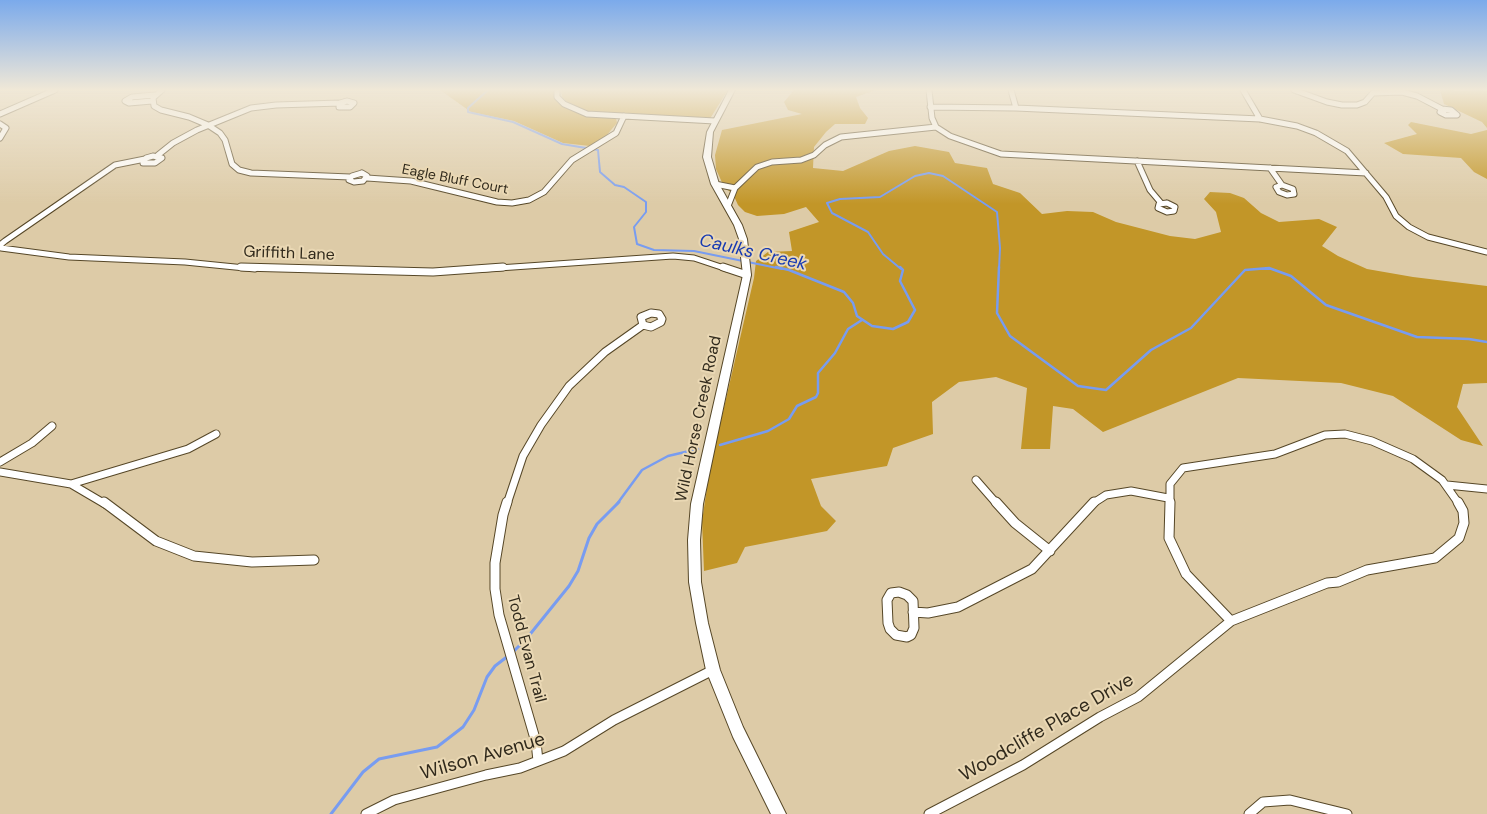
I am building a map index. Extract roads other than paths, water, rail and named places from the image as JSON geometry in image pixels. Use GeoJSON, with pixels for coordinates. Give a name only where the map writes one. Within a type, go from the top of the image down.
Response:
{"type":"FeatureCollection","features":[{"type":"Feature","properties":{"kind":"main road","name":"Wild Horse Creek Road"},"geometry":{"type":"LineString","coordinates":[[712,128],[707,157],[715,184],[738,225],[746,251],[747,272],[696,504],[694,540],[695,582],[702,623],[714,670],[738,732],[779,814]]}},
{"type":"Feature","properties":{"kind":"street","name":"Griffith Lane"},"geometry":{"type":"LineString","coordinates":[[202,128],[173,143],[158,156],[161,159],[155,163],[144,163],[145,159],[115,165],[4,241],[0,245],[1,248],[69,257],[185,262],[259,269],[433,272],[673,256],[694,258],[747,272]]}},
{"type":"Feature","properties":{"kind":"street","name":"Eagle Bluff Court"},"geometry":{"type":"LineString","coordinates":[[211,128],[223,138],[232,164],[244,171],[350,177],[350,181],[354,182],[366,178],[412,181],[488,201],[512,203],[529,200],[544,192],[572,160],[612,137],[618,128]]}},
{"type":"Feature","properties":{"kind":"street"},"geometry":{"type":"LineString","coordinates":[[728,206],[735,188],[757,167],[772,162],[802,160],[814,155],[825,145],[841,137],[925,128]]}},
{"type":"Feature","properties":{"kind":"street"},"geometry":{"type":"LineString","coordinates":[[938,128],[950,136],[1001,154],[1366,173]]}},
{"type":"Feature","properties":{"kind":"street"},"geometry":{"type":"LineString","coordinates":[[1302,128],[1333,141],[1347,151],[1386,197],[1396,216],[1409,227],[1444,242],[1487,252]]}},
{"type":"Feature","properties":{"kind":"street"},"geometry":{"type":"LineString","coordinates":[[1137,161],[1153,194],[1161,203]]}},
{"type":"Feature","properties":{"kind":"street"},"geometry":{"type":"LineString","coordinates":[[1270,168],[1282,185]]}},
{"type":"Feature","properties":{"kind":"street"},"geometry":{"type":"LineString","coordinates":[[715,184],[735,188]]}},
{"type":"Feature","properties":{"kind":"street","name":"Todd Evan Trail"},"geometry":{"type":"LineString","coordinates":[[538,761],[536,742],[506,642],[495,588],[495,563],[503,515],[523,456],[541,425],[569,386],[605,352],[643,325]]}},
{"type":"Feature","properties":{"kind":"street"},"geometry":{"type":"LineString","coordinates":[[0,462],[32,443],[52,426]]}},
{"type":"Feature","properties":{"kind":"street"},"geometry":{"type":"LineString","coordinates":[[71,484],[188,449],[216,434]]}},
{"type":"Feature","properties":{"kind":"street","name":"Woodcliffe Place Drive"},"geometry":{"type":"LineString","coordinates":[[929,814],[1023,765],[1138,697],[1231,621],[1326,583],[1338,582],[1367,570],[1435,558],[1460,538],[1464,523],[1463,512],[1447,485],[1413,459],[1397,451],[1346,434],[1325,435],[1275,454],[1183,468],[1170,484],[1168,498]]}},
{"type":"Feature","properties":{"kind":"street"},"geometry":{"type":"LineString","coordinates":[[0,472],[71,484],[103,502],[156,541],[194,556],[252,562],[314,560]]}},
{"type":"Feature","properties":{"kind":"street"},"geometry":{"type":"LineString","coordinates":[[976,480],[1015,523],[1050,551]]}},
{"type":"Feature","properties":{"kind":"street"},"geometry":{"type":"LineString","coordinates":[[1447,485],[1487,489]]}},
{"type":"Feature","properties":{"kind":"street"},"geometry":{"type":"LineString","coordinates":[[913,612],[928,613],[958,607],[1032,569],[1091,504],[1106,495],[1131,491],[1168,498],[1169,538],[1177,558],[1186,574],[1231,621]]}},
{"type":"Feature","properties":{"kind":"street"},"geometry":{"type":"LineString","coordinates":[[899,592],[908,595],[913,601],[913,612],[914,628],[911,635],[903,637],[892,632],[888,623],[887,600],[892,594],[899,592]]}},
{"type":"Feature","properties":{"kind":"street","name":"Wilson Avenue"},"geometry":{"type":"LineString","coordinates":[[366,814],[394,800],[486,775],[520,768],[564,751],[614,720],[714,670]]}},
{"type":"Feature","properties":{"kind":"street"},"geometry":{"type":"LineString","coordinates":[[1249,814],[1263,802],[1290,800],[1347,814]]}},
{"type":"Feature","properties":{"kind":"waterway","name":"Caulks Creek"},"geometry":{"type":"LineString","coordinates":[[526,128],[562,144],[598,150],[600,172],[615,185],[624,187],[646,202],[646,212],[634,227],[637,244],[654,250],[694,251],[782,269]]}},
{"type":"Feature","properties":{"kind":"waterway","name":"Caulks Creek"},"geometry":{"type":"LineString","coordinates":[[901,269],[883,254],[868,232],[832,213],[827,203],[840,199],[880,197],[915,176],[929,173],[943,176],[997,212],[1000,248],[999,269]]}},
{"type":"Feature","properties":{"kind":"waterway","name":"Caulks Creek"},"geometry":{"type":"LineString","coordinates":[[776,267],[789,270],[844,292],[853,303],[857,316],[872,326],[893,329],[908,322],[915,310],[900,281],[903,270],[900,267]]}},
{"type":"Feature","properties":{"kind":"waterway","name":"Caulks Creek"},"geometry":{"type":"LineString","coordinates":[[999,267],[997,313],[1010,336],[1078,386],[1106,390],[1151,350],[1191,328],[1245,270],[1269,268],[1291,276],[1326,305],[1417,337],[1469,339],[1487,342]]}},
{"type":"Feature","properties":{"kind":"waterway","name":"Caulks Creek"},"geometry":{"type":"LineString","coordinates":[[1262,269],[1271,269]]}},
{"type":"Feature","properties":{"kind":"waterway"},"geometry":{"type":"LineString","coordinates":[[720,445],[768,431],[789,419],[797,406],[816,397],[818,393],[818,373],[835,353],[848,329],[862,320]]}},
{"type":"Feature","properties":{"kind":"waterway"},"geometry":{"type":"LineString","coordinates":[[617,504],[642,470],[668,456],[698,449]]}},
{"type":"Feature","properties":{"kind":"waterway"},"geometry":{"type":"LineString","coordinates":[[512,653],[527,638],[569,586],[578,571],[589,538],[597,524],[617,504]]}},
{"type":"Feature","properties":{"kind":"waterway"},"geometry":{"type":"LineString","coordinates":[[331,814],[363,772],[379,759],[437,747],[463,727],[474,710],[487,677],[495,666],[508,656]]}}]}
